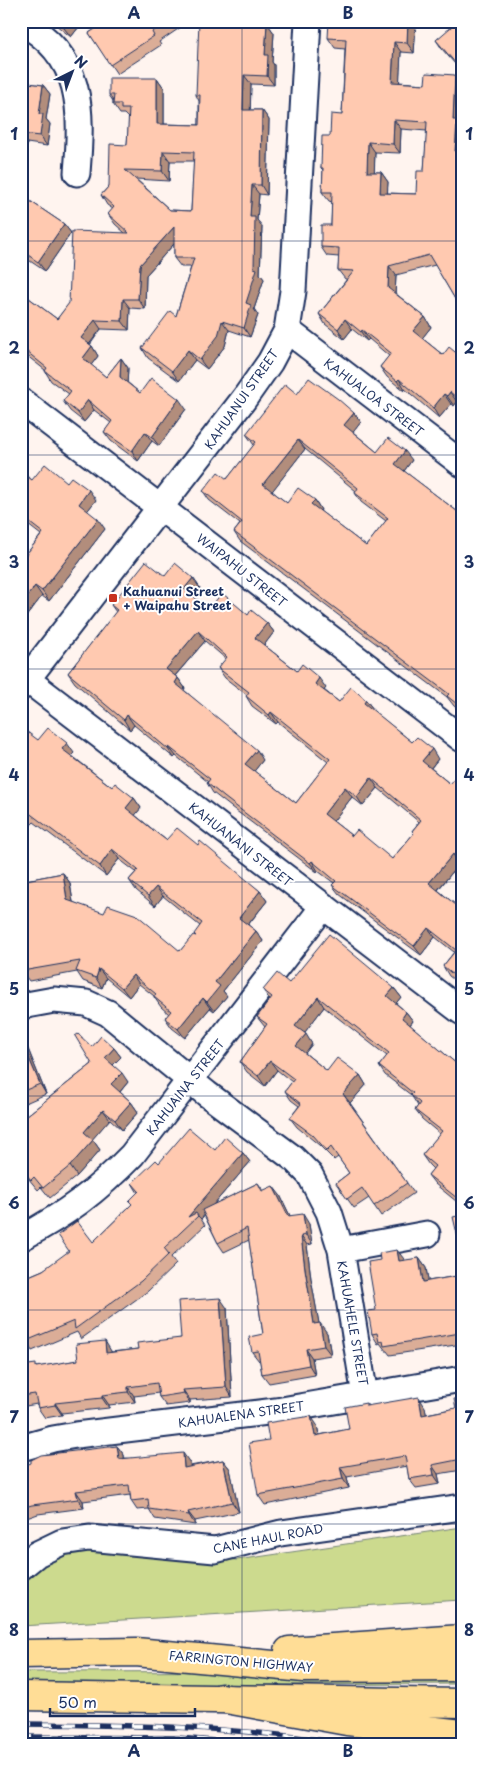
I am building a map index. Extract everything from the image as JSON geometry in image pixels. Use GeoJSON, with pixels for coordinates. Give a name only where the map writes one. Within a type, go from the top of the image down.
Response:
{"type":"FeatureCollection","features":[{"type":"Feature","properties":{"kind":"main road"},"geometry":{"type":"LineString","coordinates":[[136,1652],[278,1651],[462,1638]]}},
{"type":"Feature","properties":{"kind":"main road","name":"FARRINGTON HIGHWAY"},"geometry":{"type":"LineString","coordinates":[[21,1654],[136,1652],[304,1668],[462,1667]]}},
{"type":"Feature","properties":{"kind":"main road"},"geometry":{"type":"LineString","coordinates":[[21,1696],[462,1703]]}},
{"type":"Feature","properties":{"kind":"main road"},"geometry":{"type":"LineString","coordinates":[[221,1698],[347,1721],[462,1734]]}},
{"type":"Feature","properties":{"kind":"street","name":"KAHUANUI STREET"},"geometry":{"type":"LineString","coordinates":[[23,680],[244,398],[270,362],[287,330],[293,290],[308,21]]}},
{"type":"Feature","properties":{"kind":"street"},"geometry":{"type":"LineString","coordinates":[[21,22],[37,31],[51,43],[64,60],[72,78],[79,99],[80,132],[77,173]]}},
{"type":"Feature","properties":{"kind":"street","name":"KAHUALOA STREET"},"geometry":{"type":"LineString","coordinates":[[287,330],[462,464]]}},
{"type":"Feature","properties":{"kind":"street","name":"WAIPAHU STREET"},"geometry":{"type":"LineString","coordinates":[[21,401],[462,739]]}},
{"type":"Feature","properties":{"kind":"street","name":"KAHUANANI STREET"},"geometry":{"type":"LineString","coordinates":[[23,680],[462,1012]]}},
{"type":"Feature","properties":{"kind":"street","name":"KAHUAINA STREET"},"geometry":{"type":"LineString","coordinates":[[21,1238],[68,1212],[104,1184],[132,1155],[323,908]]}},
{"type":"Feature","properties":{"kind":"street","name":"KAHUAHELE STREET"},"geometry":{"type":"LineString","coordinates":[[21,1006],[54,1000],[86,1003],[108,1013],[190,1080],[293,1158],[310,1175],[330,1212],[341,1250],[365,1396]]}},
{"type":"Feature","properties":{"kind":"street","name":"KAHUAHELE STREET"},"geometry":{"type":"LineString","coordinates":[[341,1250],[427,1234]]}},
{"type":"Feature","properties":{"kind":"street","name":"KAHUALENA STREET"},"geometry":{"type":"LineString","coordinates":[[21,1448],[76,1435],[276,1411],[462,1379]]}},
{"type":"Feature","properties":{"kind":"street","name":"CANE HAUL ROAD"},"geometry":{"type":"LineString","coordinates":[[21,1567],[38,1554],[62,1542],[89,1538],[215,1550],[281,1533],[462,1507]]}},
{"type":"Feature","properties":{"kind":"green space"},"geometry":{"type":"Polygon","coordinates":[[[462,1527],[462,1600],[21,1626],[21,1580],[39,1562],[74,1546],[237,1560],[462,1527]]]}},
{"type":"Feature","properties":{"kind":"green space"},"geometry":{"type":"Polygon","coordinates":[[[462,1671],[462,1684],[21,1686],[21,1672],[462,1671]]]}},
{"type":"Feature","properties":{"kind":"building"},"geometry":{"type":"Polygon","coordinates":[[[56,21],[70,21],[64,28],[56,21]]]}},
{"type":"Feature","properties":{"kind":"building"},"geometry":{"type":"Polygon","coordinates":[[[107,21],[169,21],[152,32],[154,36],[110,65],[89,33],[107,21]]]}},
{"type":"Feature","properties":{"kind":"building"},"geometry":{"type":"Polygon","coordinates":[[[199,21],[267,23],[265,55],[268,55],[267,76],[244,75],[243,110],[262,110],[261,185],[252,185],[250,217],[255,217],[254,268],[257,269],[246,303],[251,305],[244,328],[222,321],[218,336],[200,360],[188,350],[172,371],[142,348],[170,311],[176,316],[194,258],[174,258],[174,227],[140,265],[138,299],[123,299],[122,321],[95,320],[81,338],[92,346],[83,358],[106,377],[121,358],[120,377],[140,393],[151,378],[179,399],[152,437],[145,432],[132,451],[104,432],[112,421],[88,400],[78,413],[63,401],[71,391],[45,371],[47,368],[21,347],[21,292],[57,319],[69,303],[72,231],[129,233],[108,214],[114,207],[101,195],[109,186],[110,144],[127,145],[129,109],[121,109],[121,104],[113,104],[114,95],[109,95],[109,78],[157,78],[157,124],[199,125],[200,95],[196,95],[199,21]],[[163,151],[162,171],[125,170],[170,210],[191,211],[194,152],[163,151]]]}},
{"type":"Feature","properties":{"kind":"building"},"geometry":{"type":"Polygon","coordinates":[[[329,21],[408,21],[407,43],[394,42],[392,82],[425,84],[426,73],[455,75],[453,120],[457,120],[455,151],[462,151],[462,311],[429,255],[389,266],[388,288],[425,317],[413,331],[443,355],[449,347],[460,356],[462,354],[462,402],[450,392],[447,396],[444,394],[433,408],[399,379],[397,381],[380,367],[391,353],[345,319],[338,329],[319,314],[354,271],[338,270],[339,248],[321,247],[321,225],[331,225],[332,192],[322,192],[322,136],[330,136],[331,114],[342,115],[346,39],[328,38],[329,21]],[[394,120],[393,144],[368,142],[367,172],[381,172],[380,193],[416,194],[417,171],[424,171],[427,122],[394,120]]]}},
{"type":"Feature","properties":{"kind":"building"},"geometry":{"type":"Polygon","coordinates":[[[458,21],[462,21],[462,71],[436,40],[458,21]]]}},
{"type":"Feature","properties":{"kind":"building"},"geometry":{"type":"Polygon","coordinates":[[[21,82],[43,85],[39,114],[43,114],[40,136],[21,134],[21,82]]]}},
{"type":"Feature","properties":{"kind":"building"},"geometry":{"type":"Polygon","coordinates":[[[21,195],[64,224],[38,262],[21,250],[21,209],[23,206],[21,207],[21,195]]]}},
{"type":"Feature","properties":{"kind":"building"},"geometry":{"type":"Polygon","coordinates":[[[309,378],[338,399],[354,413],[344,425],[377,452],[388,438],[405,451],[395,464],[462,515],[462,708],[447,696],[449,694],[234,532],[242,522],[203,491],[218,472],[227,479],[256,442],[246,434],[285,384],[297,394],[309,378]],[[298,440],[263,484],[287,503],[298,488],[315,500],[311,504],[366,546],[388,518],[355,493],[358,488],[298,440]]]}},
{"type":"Feature","properties":{"kind":"building"},"geometry":{"type":"Polygon","coordinates":[[[45,464],[67,482],[71,477],[89,490],[79,504],[98,519],[42,591],[35,586],[21,604],[21,555],[24,557],[43,533],[21,516],[21,472],[32,480],[45,464]]]}},
{"type":"Feature","properties":{"kind":"building"},"geometry":{"type":"Polygon","coordinates":[[[146,561],[165,576],[175,563],[193,578],[184,589],[209,609],[222,593],[248,615],[251,610],[267,623],[255,638],[297,671],[302,664],[319,678],[315,684],[339,702],[351,687],[366,700],[364,703],[412,742],[417,737],[432,749],[422,761],[450,784],[457,776],[462,779],[462,862],[453,854],[429,883],[462,910],[462,973],[457,978],[443,966],[456,950],[428,928],[414,946],[332,885],[336,881],[312,861],[310,863],[224,797],[207,783],[210,779],[169,747],[168,749],[127,715],[124,720],[68,673],[117,610],[111,605],[146,561]],[[198,631],[166,669],[178,678],[175,683],[257,750],[245,764],[296,803],[330,759],[271,712],[269,715],[246,696],[249,692],[218,668],[227,657],[198,631]],[[371,778],[357,797],[345,787],[324,814],[352,836],[357,830],[392,859],[414,833],[412,831],[421,820],[371,778]]]}},
{"type":"Feature","properties":{"kind":"building"},"geometry":{"type":"Polygon","coordinates":[[[48,728],[67,743],[62,749],[112,787],[115,783],[134,798],[126,808],[158,834],[166,840],[177,828],[198,845],[200,841],[260,891],[239,918],[256,931],[215,982],[220,986],[207,1002],[203,998],[178,1029],[165,1018],[171,1011],[154,997],[156,994],[133,975],[122,988],[99,969],[96,978],[76,971],[80,961],[22,971],[21,881],[63,873],[67,900],[104,913],[108,905],[137,915],[180,951],[193,935],[196,936],[194,934],[202,923],[156,887],[148,896],[129,880],[138,870],[112,849],[100,866],[28,812],[21,819],[21,737],[26,731],[38,740],[48,728]]]}},
{"type":"Feature","properties":{"kind":"building"},"geometry":{"type":"Polygon","coordinates":[[[329,934],[394,988],[387,996],[406,1012],[402,1018],[458,1065],[462,1060],[462,1202],[428,1175],[435,1166],[422,1155],[442,1131],[415,1110],[420,1103],[411,1095],[413,1093],[379,1066],[389,1053],[318,997],[295,1026],[306,1034],[296,1046],[327,1071],[337,1058],[360,1075],[343,1094],[407,1183],[374,1206],[362,1188],[347,1199],[336,1183],[349,1173],[331,1147],[327,1151],[313,1135],[290,1118],[301,1104],[285,1091],[294,1079],[270,1061],[258,1076],[240,1062],[267,1024],[257,1017],[272,997],[263,990],[277,973],[289,983],[329,934]]]}},
{"type":"Feature","properties":{"kind":"building"},"geometry":{"type":"Polygon","coordinates":[[[78,1034],[92,1047],[101,1036],[114,1048],[105,1058],[122,1073],[111,1084],[131,1102],[115,1120],[103,1110],[84,1132],[93,1140],[70,1166],[43,1188],[34,1177],[31,1180],[21,1168],[21,1120],[92,1064],[75,1036],[78,1034]]]}},
{"type":"Feature","properties":{"kind":"building"},"geometry":{"type":"Polygon","coordinates":[[[21,1040],[40,1084],[21,1092],[21,1040]]]}},
{"type":"Feature","properties":{"kind":"building"},"geometry":{"type":"Polygon","coordinates":[[[189,1128],[215,1150],[225,1137],[243,1153],[188,1217],[196,1213],[198,1216],[164,1248],[169,1254],[141,1281],[75,1329],[74,1321],[26,1341],[21,1331],[21,1277],[22,1279],[43,1270],[69,1251],[58,1235],[77,1221],[93,1242],[132,1204],[129,1201],[139,1191],[132,1183],[156,1160],[159,1163],[189,1128]]]}},
{"type":"Feature","properties":{"kind":"building"},"geometry":{"type":"Polygon","coordinates":[[[258,1183],[262,1191],[273,1186],[288,1216],[303,1214],[306,1235],[301,1236],[305,1269],[314,1324],[320,1323],[324,1346],[306,1349],[309,1365],[262,1374],[258,1351],[252,1352],[249,1337],[263,1334],[247,1228],[218,1243],[202,1210],[258,1183]]]}},
{"type":"Feature","properties":{"kind":"building"},"geometry":{"type":"Polygon","coordinates":[[[462,1215],[462,1237],[458,1238],[453,1217],[462,1215]]]}},
{"type":"Feature","properties":{"kind":"building"},"geometry":{"type":"Polygon","coordinates":[[[397,1250],[399,1261],[419,1258],[423,1282],[462,1275],[462,1337],[460,1333],[384,1346],[383,1341],[379,1342],[377,1333],[372,1334],[368,1311],[376,1310],[368,1262],[380,1260],[379,1253],[397,1250]]]}},
{"type":"Feature","properties":{"kind":"building"},"geometry":{"type":"Polygon","coordinates":[[[220,1298],[226,1387],[183,1390],[184,1393],[159,1397],[157,1383],[128,1387],[128,1392],[102,1395],[102,1398],[55,1403],[55,1405],[38,1408],[35,1394],[21,1396],[21,1366],[36,1364],[36,1367],[78,1360],[76,1344],[105,1341],[106,1353],[138,1349],[137,1343],[181,1338],[178,1301],[220,1298]]]}},
{"type":"Feature","properties":{"kind":"building"},"geometry":{"type":"Polygon","coordinates":[[[419,1397],[422,1415],[456,1408],[454,1399],[462,1398],[462,1459],[432,1465],[434,1475],[409,1479],[405,1456],[340,1467],[343,1479],[258,1495],[249,1443],[269,1440],[266,1423],[311,1416],[315,1436],[349,1429],[345,1407],[366,1403],[366,1406],[419,1397]]]}},
{"type":"Feature","properties":{"kind":"building"},"geometry":{"type":"Polygon","coordinates":[[[117,1446],[119,1459],[183,1453],[184,1468],[223,1460],[232,1502],[188,1512],[189,1515],[149,1509],[148,1499],[131,1501],[129,1485],[76,1491],[78,1499],[21,1508],[21,1467],[31,1463],[31,1460],[41,1455],[117,1446]]]}},
{"type":"Feature","properties":{"kind":"railway"},"geometry":{"type":"LineString","coordinates":[[21,1724],[142,1726],[223,1730],[264,1733],[344,1744]]}},
{"type":"Feature","properties":{"kind":"railway"},"geometry":{"type":"LineString","coordinates":[[21,1737],[178,1738],[252,1744]]}},
{"type":"Feature","properties":{"kind":"place","name":"Kahuanui Street + Waipahu Street"},"geometry":{"type":"Point","coordinates":[113,598]}}]}
